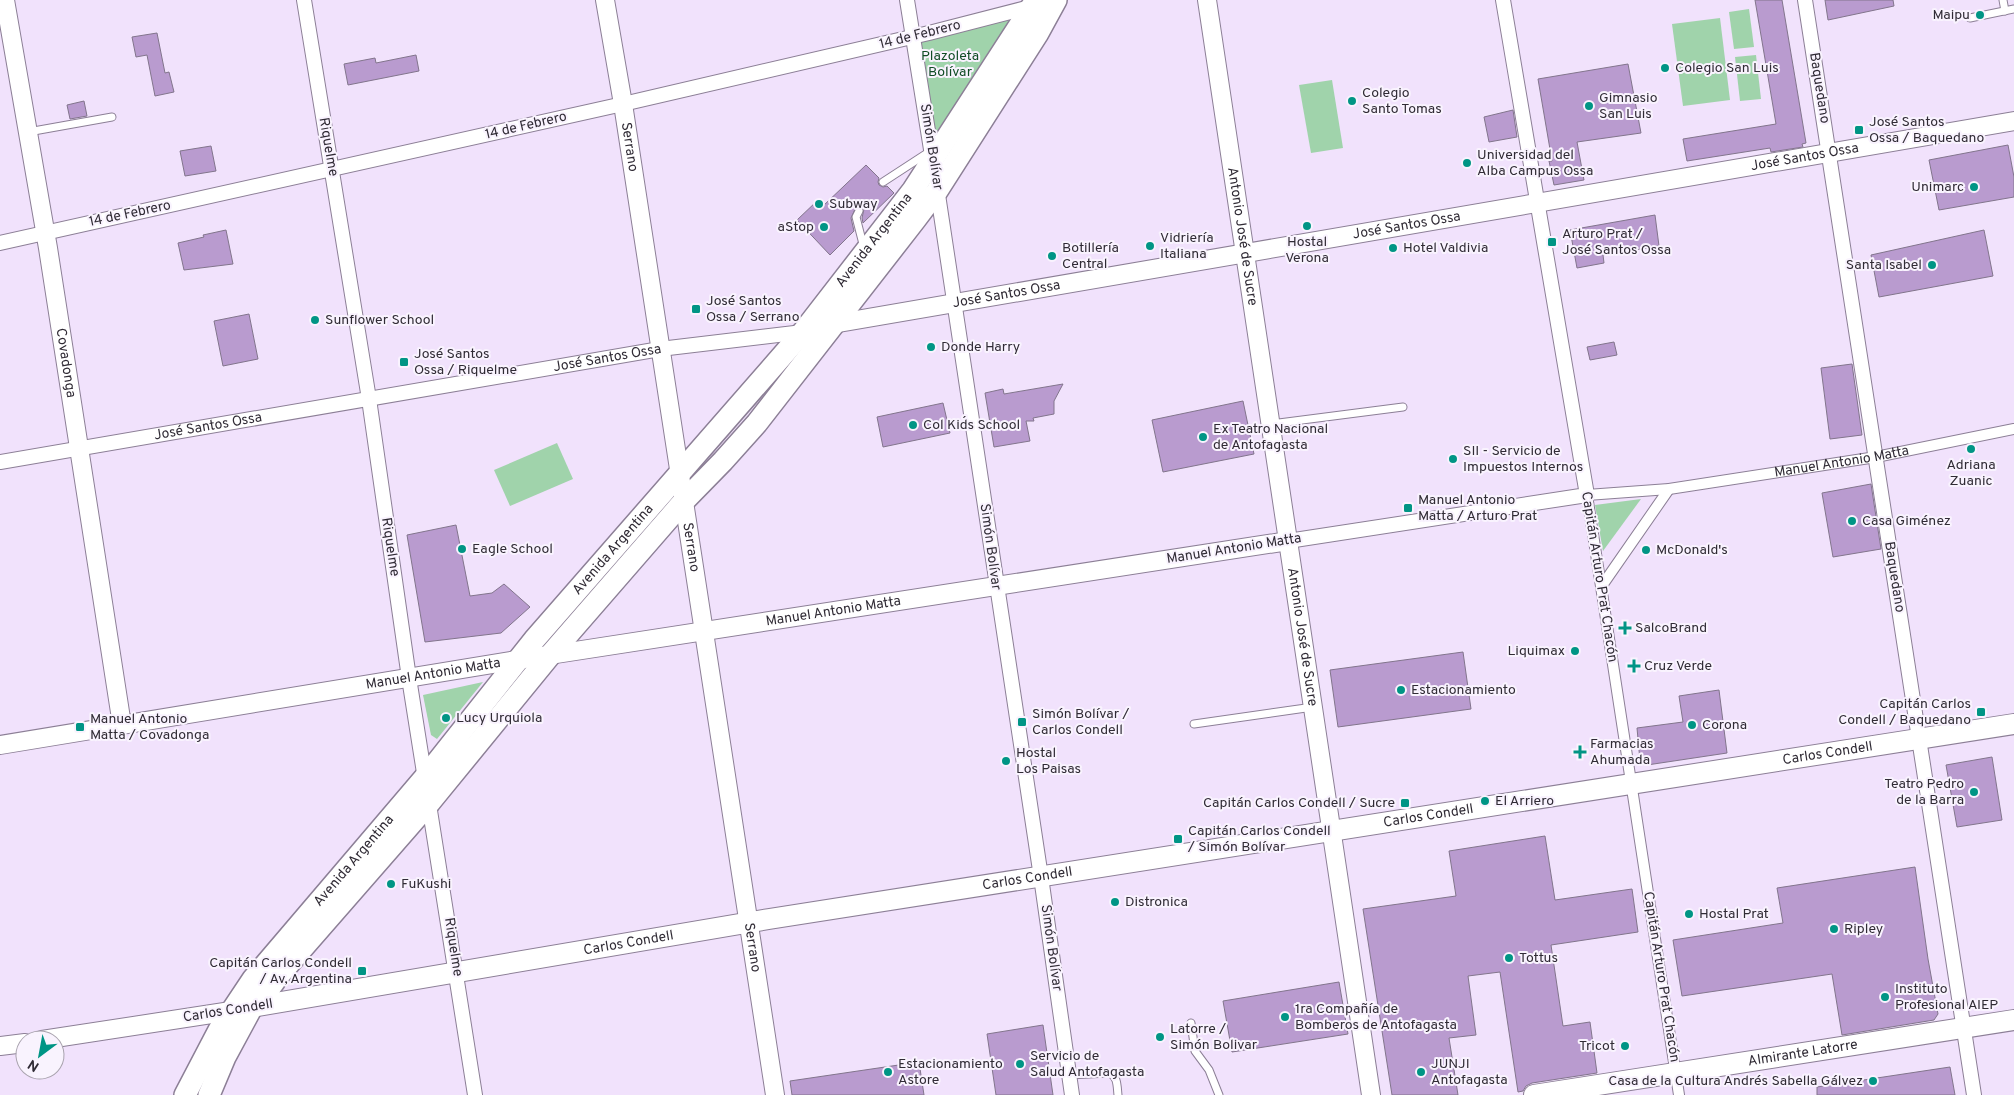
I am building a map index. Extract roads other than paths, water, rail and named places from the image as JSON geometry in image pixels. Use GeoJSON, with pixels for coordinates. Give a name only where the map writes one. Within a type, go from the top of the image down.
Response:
{"type":"FeatureCollection","features":[{"type":"Feature","properties":{"kind":"main road","name":"Avenida Argentina"},"geometry":{"type":"LineString","coordinates":[[209,1095],[225,1057],[252,1007],[264,996],[278,975],[430,802],[551,654],[683,502],[757,423],[833,323],[938,191],[1038,33],[1056,0]]}},
{"type":"Feature","properties":{"kind":"main road","name":"Avenida Argentina"},"geometry":{"type":"LineString","coordinates":[[185,1095],[210,1046],[253,979],[426,776],[517,660],[804,332],[913,190],[932,155],[1039,2]]}},
{"type":"Feature","properties":{"kind":"main road","name":"Carlos Condell"},"geometry":{"type":"LineString","coordinates":[[231,1011],[747,923],[2014,724]]}},
{"type":"Feature","properties":{"kind":"main road","name":"Almirante Latorre"},"geometry":{"type":"LineString","coordinates":[[1534,1095],[2014,1020]]}},
{"type":"Feature","properties":{"kind":"street","name":"Covadonga"},"geometry":{"type":"LineString","coordinates":[[5,0],[45,233],[122,725]]}},
{"type":"Feature","properties":{"kind":"street","name":"Riquelme"},"geometry":{"type":"LineString","coordinates":[[304,0],[369,399],[409,678],[475,1095]]}},
{"type":"Feature","properties":{"kind":"street","name":"Serrano"},"geometry":{"type":"LineString","coordinates":[[605,0],[623,104],[747,923],[775,1095]]}},
{"type":"Feature","properties":{"kind":"street","name":"Simón Bolívar"},"geometry":{"type":"LineString","coordinates":[[907,0],[938,191],[1072,1095]]}},
{"type":"Feature","properties":{"kind":"street","name":"Antonio José de Sucre"},"geometry":{"type":"LineString","coordinates":[[1207,0],[1371,1095]]}},
{"type":"Feature","properties":{"kind":"street","name":"Capitán Arturo Prat Chacón"},"geometry":{"type":"LineString","coordinates":[[1504,0],[1587,495],[1679,1095]]}},
{"type":"Feature","properties":{"kind":"street","name":"Baquedano"},"geometry":{"type":"LineString","coordinates":[[1805,0],[1974,1095]]}},
{"type":"Feature","properties":{"kind":"street","name":"14 de Febrero"},"geometry":{"type":"LineString","coordinates":[[0,243],[623,104],[914,36],[1039,2]]}},
{"type":"Feature","properties":{"kind":"street","name":"José Santos Ossa"},"geometry":{"type":"LineString","coordinates":[[0,462],[660,348],[804,332],[833,323],[2014,121]]}},
{"type":"Feature","properties":{"kind":"street","name":"Manuel Antonio Matta"},"geometry":{"type":"LineString","coordinates":[[0,745],[551,654],[1587,495],[1669,489],[1876,457],[2014,430]]}},
{"type":"Feature","properties":{"kind":"street"},"geometry":{"type":"LineString","coordinates":[[1601,587],[1669,489]]}},
{"type":"Feature","properties":{"kind":"street","name":"Carlos Condell"},"geometry":{"type":"LineString","coordinates":[[65,1036],[231,1011]]}},
{"type":"Feature","properties":{"kind":"street"},"geometry":{"type":"LineString","coordinates":[[0,1046],[15,1044]]}},
{"type":"Feature","properties":{"kind":"lane"},"geometry":{"type":"LineString","coordinates":[[2003,0],[2005,11]]}},
{"type":"Feature","properties":{"kind":"lane"},"geometry":{"type":"LineString","coordinates":[[1970,18],[2014,9]]}},
{"type":"Feature","properties":{"kind":"lane"},"geometry":{"type":"LineString","coordinates":[[28,132],[112,117]]}},
{"type":"Feature","properties":{"kind":"lane"},"geometry":{"type":"LineString","coordinates":[[883,182],[932,155]]}},
{"type":"Feature","properties":{"kind":"lane"},"geometry":{"type":"LineString","coordinates":[[859,211],[856,217],[865,253]]}},
{"type":"Feature","properties":{"kind":"lane"},"geometry":{"type":"LineString","coordinates":[[1271,424],[1403,407]]}},
{"type":"Feature","properties":{"kind":"lane"},"geometry":{"type":"LineString","coordinates":[[1194,724],[1313,707]]}},
{"type":"Feature","properties":{"kind":"lane"},"geometry":{"type":"LineString","coordinates":[[1191,1023],[1195,1051],[1209,1070],[1219,1095]]}},
{"type":"Feature","properties":{"kind":"lane"},"geometry":{"type":"LineString","coordinates":[[1069,1074],[1113,1074],[1116,1078],[1118,1095]]}},
{"type":"Feature","properties":{"kind":"place","name":"Maipu"},"geometry":{"type":"Point","coordinates":[1980,15]}},
{"type":"Feature","properties":{"kind":"place","name":"Colegio San Luis"},"geometry":{"type":"Point","coordinates":[1665,68]}},
{"type":"Feature","properties":{"kind":"place","name":"Colegio Santo Tomas"},"geometry":{"type":"Point","coordinates":[1352,101]}},
{"type":"Feature","properties":{"kind":"place","name":"Gimnasio San Luis"},"geometry":{"type":"Point","coordinates":[1589,106]}},
{"type":"Feature","properties":{"kind":"place","name":"José Santos Ossa / Baquedano"},"geometry":{"type":"Point","coordinates":[1859,130]}},
{"type":"Feature","properties":{"kind":"place","name":"Universidad del Alba Campus Ossa"},"geometry":{"type":"Point","coordinates":[1467,163]}},
{"type":"Feature","properties":{"kind":"place","name":"Unimarc"},"geometry":{"type":"Point","coordinates":[1974,187]}},
{"type":"Feature","properties":{"kind":"place","name":"Subway"},"geometry":{"type":"Point","coordinates":[819,204]}},
{"type":"Feature","properties":{"kind":"place","name":"Hostal Verona"},"geometry":{"type":"Point","coordinates":[1307,226]}},
{"type":"Feature","properties":{"kind":"place","name":"aStop"},"geometry":{"type":"Point","coordinates":[824,227]}},
{"type":"Feature","properties":{"kind":"place","name":"Arturo Prat / José Santos Ossa"},"geometry":{"type":"Point","coordinates":[1552,242]}},
{"type":"Feature","properties":{"kind":"place","name":"Vidriería Italiana"},"geometry":{"type":"Point","coordinates":[1150,246]}},
{"type":"Feature","properties":{"kind":"place","name":"Hotel Valdivia"},"geometry":{"type":"Point","coordinates":[1393,248]}},
{"type":"Feature","properties":{"kind":"place","name":"Botillería Central"},"geometry":{"type":"Point","coordinates":[1052,256]}},
{"type":"Feature","properties":{"kind":"place","name":"Santa Isabel"},"geometry":{"type":"Point","coordinates":[1932,265]}},
{"type":"Feature","properties":{"kind":"place","name":"José Santos Ossa / Serrano"},"geometry":{"type":"Point","coordinates":[696,309]}},
{"type":"Feature","properties":{"kind":"place","name":"Sunflower School"},"geometry":{"type":"Point","coordinates":[315,320]}},
{"type":"Feature","properties":{"kind":"place","name":"Donde Harry"},"geometry":{"type":"Point","coordinates":[931,347]}},
{"type":"Feature","properties":{"kind":"place","name":"José Santos Ossa / Riquelme"},"geometry":{"type":"Point","coordinates":[404,362]}},
{"type":"Feature","properties":{"kind":"place","name":"Col Kid´s School"},"geometry":{"type":"Point","coordinates":[913,425]}},
{"type":"Feature","properties":{"kind":"place","name":"Ex Teatro Nacional de Antofagasta"},"geometry":{"type":"Point","coordinates":[1203,437]}},
{"type":"Feature","properties":{"kind":"place","name":"Adriana Zuanic"},"geometry":{"type":"Point","coordinates":[1971,449]}},
{"type":"Feature","properties":{"kind":"place","name":"SII - Servicio de Impuestos Internos"},"geometry":{"type":"Point","coordinates":[1453,459]}},
{"type":"Feature","properties":{"kind":"place","name":"Manuel Antonio Matta / Arturo Prat"},"geometry":{"type":"Point","coordinates":[1408,508]}},
{"type":"Feature","properties":{"kind":"place","name":"Casa Giménez"},"geometry":{"type":"Point","coordinates":[1852,521]}},
{"type":"Feature","properties":{"kind":"place","name":"Eagle School"},"geometry":{"type":"Point","coordinates":[462,549]}},
{"type":"Feature","properties":{"kind":"place","name":"McDonald's"},"geometry":{"type":"Point","coordinates":[1646,550]}},
{"type":"Feature","properties":{"kind":"place","name":"SalcoBrand"},"geometry":{"type":"Point","coordinates":[1625,628]}},
{"type":"Feature","properties":{"kind":"place","name":"Liquimax"},"geometry":{"type":"Point","coordinates":[1575,651]}},
{"type":"Feature","properties":{"kind":"place","name":"Cruz Verde"},"geometry":{"type":"Point","coordinates":[1634,666]}},
{"type":"Feature","properties":{"kind":"place","name":"Estacionamiento"},"geometry":{"type":"Point","coordinates":[1401,690]}},
{"type":"Feature","properties":{"kind":"place","name":"Capitán Carlos Condell / Baquedano"},"geometry":{"type":"Point","coordinates":[1981,712]}},
{"type":"Feature","properties":{"kind":"place","name":"Lucy Urquiola"},"geometry":{"type":"Point","coordinates":[446,718]}},
{"type":"Feature","properties":{"kind":"place","name":"Simón Bolívar / Carlos Condell"},"geometry":{"type":"Point","coordinates":[1022,722]}},
{"type":"Feature","properties":{"kind":"place","name":"Corona"},"geometry":{"type":"Point","coordinates":[1692,725]}},
{"type":"Feature","properties":{"kind":"place","name":"Manuel Antonio Matta / Covadonga"},"geometry":{"type":"Point","coordinates":[80,727]}},
{"type":"Feature","properties":{"kind":"place","name":"Farmacias Ahumada"},"geometry":{"type":"Point","coordinates":[1580,752]}},
{"type":"Feature","properties":{"kind":"place","name":"Hostal Los Paisas"},"geometry":{"type":"Point","coordinates":[1006,761]}},
{"type":"Feature","properties":{"kind":"place","name":"Teatro Pedro de la Barra"},"geometry":{"type":"Point","coordinates":[1974,792]}},
{"type":"Feature","properties":{"kind":"place","name":"El Arriero"},"geometry":{"type":"Point","coordinates":[1485,801]}},
{"type":"Feature","properties":{"kind":"place","name":"Capitán Carlos Condell / Sucre"},"geometry":{"type":"Point","coordinates":[1405,803]}},
{"type":"Feature","properties":{"kind":"place","name":"Capitán Carlos Condell / Simón Bolívar"},"geometry":{"type":"Point","coordinates":[1178,839]}},
{"type":"Feature","properties":{"kind":"place","name":"FuKushi"},"geometry":{"type":"Point","coordinates":[391,884]}},
{"type":"Feature","properties":{"kind":"place","name":"Distronica"},"geometry":{"type":"Point","coordinates":[1115,902]}},
{"type":"Feature","properties":{"kind":"place","name":"Hostal Prat"},"geometry":{"type":"Point","coordinates":[1689,914]}},
{"type":"Feature","properties":{"kind":"place","name":"Ripley"},"geometry":{"type":"Point","coordinates":[1834,929]}},
{"type":"Feature","properties":{"kind":"place","name":"Tottus"},"geometry":{"type":"Point","coordinates":[1509,958]}},
{"type":"Feature","properties":{"kind":"place","name":"Capitán Carlos Condell / Av, Argentina"},"geometry":{"type":"Point","coordinates":[362,971]}},
{"type":"Feature","properties":{"kind":"place","name":"Instituto Profesional AIEP"},"geometry":{"type":"Point","coordinates":[1885,997]}},
{"type":"Feature","properties":{"kind":"place","name":"1ra Compañía de Bomberos de Antofagasta"},"geometry":{"type":"Point","coordinates":[1285,1017]}},
{"type":"Feature","properties":{"kind":"place","name":"Latorre / Simón Bolivar"},"geometry":{"type":"Point","coordinates":[1160,1037]}},
{"type":"Feature","properties":{"kind":"place","name":"Tricot"},"geometry":{"type":"Point","coordinates":[1625,1046]}},
{"type":"Feature","properties":{"kind":"place","name":"Servicio de Salud Antofagasta"},"geometry":{"type":"Point","coordinates":[1020,1064]}},
{"type":"Feature","properties":{"kind":"place","name":"Estacionamiento Astore"},"geometry":{"type":"Point","coordinates":[888,1072]}},
{"type":"Feature","properties":{"kind":"place","name":"JUNJI Antofagasta"},"geometry":{"type":"Point","coordinates":[1421,1072]}},
{"type":"Feature","properties":{"kind":"place","name":"Casa de la Cultura Andrés Sabella Gálvez"},"geometry":{"type":"Point","coordinates":[1873,1081]}},
{"type":"Feature","properties":{"kind":"park label","name":"Plazoleta Bolívar"},"geometry":{"type":"Point","coordinates":[950,64]}}]}
